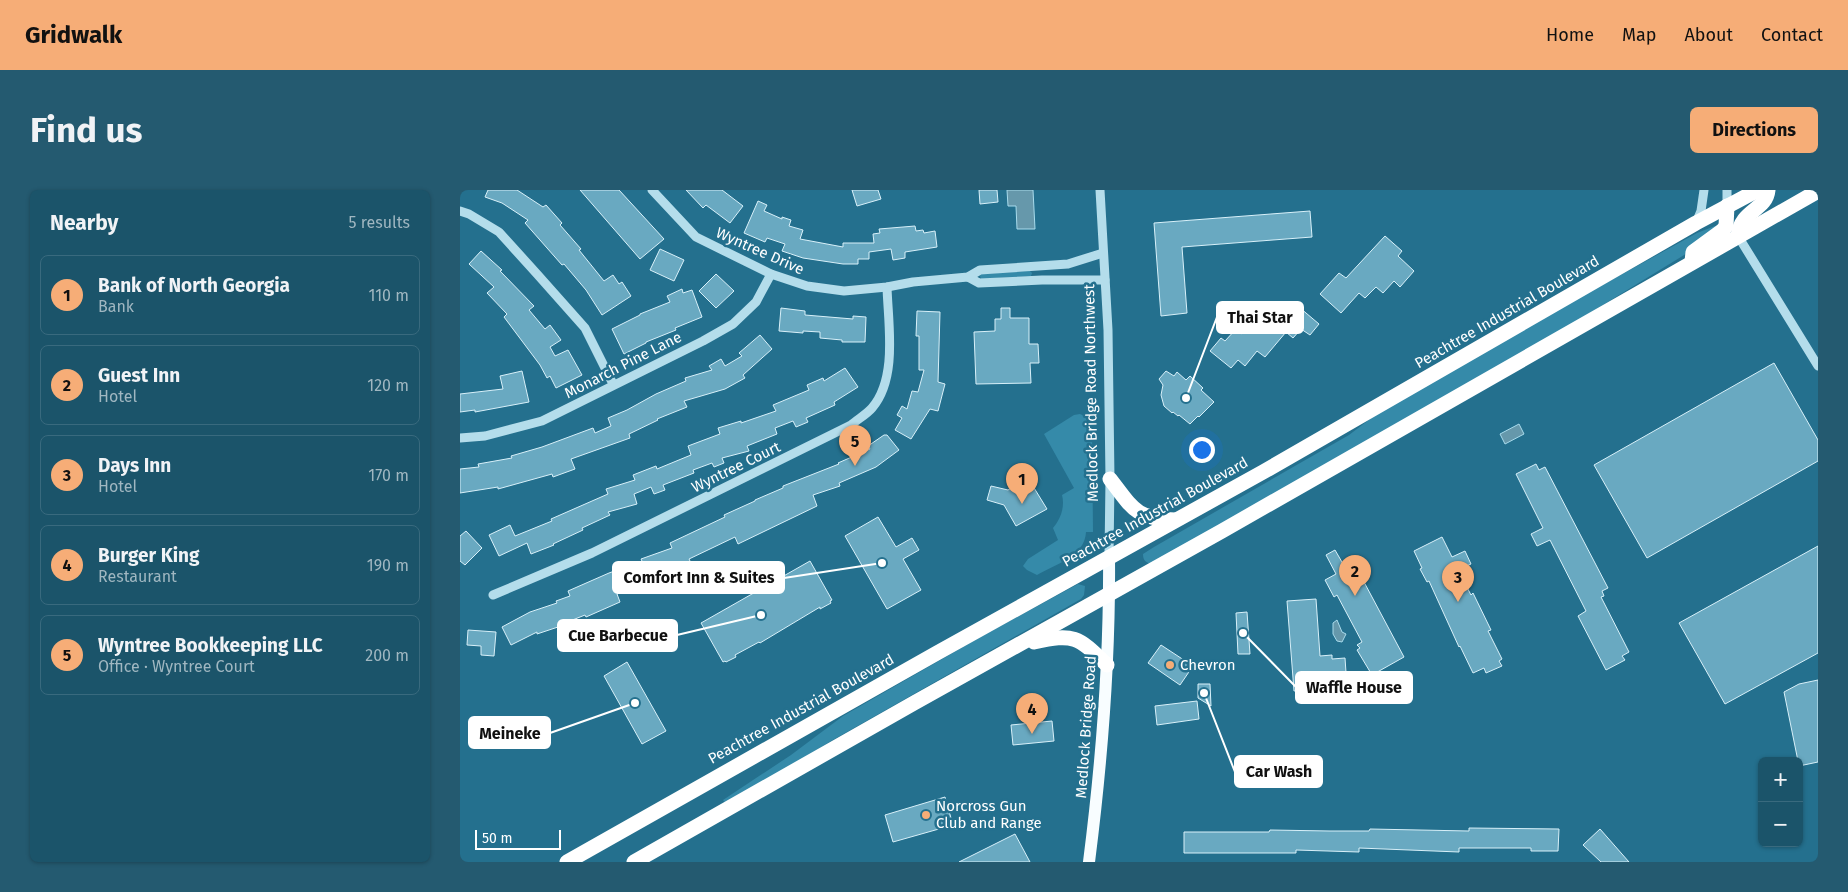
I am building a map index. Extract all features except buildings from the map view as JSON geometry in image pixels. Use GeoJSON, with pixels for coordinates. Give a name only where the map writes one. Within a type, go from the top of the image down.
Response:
{"type":"FeatureCollection","features":[{"type":"Feature","properties":{"kind":"highway","name":"Peachtree Industrial Boulevard"},"geometry":{"type":"LineString","coordinates":[[567,862],[1376,408],[1696,223],[1758,190]]}},
{"type":"Feature","properties":{"kind":"highway"},"geometry":{"type":"LineString","coordinates":[[1738,236],[1743,219],[1766,200],[1768,190]]}},
{"type":"Feature","properties":{"kind":"highway"},"geometry":{"type":"LineString","coordinates":[[634,862],[1818,192]]}},
{"type":"Feature","properties":{"kind":"highway"},"geometry":{"type":"LineString","coordinates":[[1692,262],[1693,252],[1697,247],[1726,226],[1727,206]]}},
{"type":"Feature","properties":{"kind":"highway"},"geometry":{"type":"LineString","coordinates":[[1110,479],[1136,512],[1156,520],[1176,520]]}},
{"type":"Feature","properties":{"kind":"highway"},"geometry":{"type":"LineString","coordinates":[[1018,645],[1052,638],[1069,637],[1082,642],[1107,665]]}},
{"type":"Feature","properties":{"kind":"main road","name":"Medlock Bridge Road Northwest"},"geometry":{"type":"LineString","coordinates":[[1110,556],[1110,594]]}},
{"type":"Feature","properties":{"kind":"main road","name":"Medlock Bridge Road"},"geometry":{"type":"LineString","coordinates":[[1089,862],[1096,807],[1107,665],[1110,594]]}},
{"type":"Feature","properties":{"kind":"street","name":"Wyntree Drive"},"geometry":{"type":"LineString","coordinates":[[652,190],[696,237],[771,274],[807,286],[844,291],[887,287],[913,282],[968,277],[980,270],[1068,264],[1103,253]]}},
{"type":"Feature","properties":{"kind":"street","name":"Medlock Bridge Road Northwest"},"geometry":{"type":"LineString","coordinates":[[1100,190],[1108,330],[1110,556]]}},
{"type":"Feature","properties":{"kind":"street"},"geometry":{"type":"LineString","coordinates":[[1696,223],[1701,211],[1704,190]]}},
{"type":"Feature","properties":{"kind":"street"},"geometry":{"type":"LineString","coordinates":[[1727,190],[1727,206]]}},
{"type":"Feature","properties":{"kind":"street"},"geometry":{"type":"LineString","coordinates":[[460,211],[469,214],[499,232],[543,280],[585,328],[613,384]]}},
{"type":"Feature","properties":{"kind":"street"},"geometry":{"type":"LineString","coordinates":[[1738,236],[1818,366]]}},
{"type":"Feature","properties":{"kind":"street","name":"Monarch Pine Lane"},"geometry":{"type":"LineString","coordinates":[[460,438],[494,434],[542,421],[613,384],[703,341],[733,324],[756,302],[771,274]]}},
{"type":"Feature","properties":{"kind":"street","name":"Wyntree Drive"},"geometry":{"type":"LineString","coordinates":[[968,277],[979,283],[1105,280]]}},
{"type":"Feature","properties":{"kind":"street","name":"Wyntree Court"},"geometry":{"type":"LineString","coordinates":[[493,595],[592,553],[851,425],[872,408],[885,386],[889,357],[887,287]]}},
{"type":"Feature","properties":{"kind":"shaded area"},"geometry":{"type":"Polygon","coordinates":[[[1007,190],[1033,190],[1035,229],[1017,229],[1016,206],[1008,206],[1007,190]]]}},
{"type":"Feature","properties":{"kind":"shaded area"},"geometry":{"type":"Polygon","coordinates":[[[1715,226],[1718,228],[1715,236],[1541,343],[1151,564],[1144,559],[1143,554],[1154,547],[1349,435],[1378,413],[1548,315],[1697,233],[1715,226]]]}},
{"type":"Feature","properties":{"kind":"shaded area"},"geometry":{"type":"Polygon","coordinates":[[[1030,271],[1032,273],[1031,276],[981,279],[980,276],[981,274],[1030,271]]]}},
{"type":"Feature","properties":{"kind":"shaded area"},"geometry":{"type":"Polygon","coordinates":[[[1080,414],[1088,419],[1092,428],[1093,532],[1086,532],[1081,547],[1075,553],[1061,563],[1037,575],[1023,566],[1028,559],[1058,540],[1053,528],[1062,512],[1062,495],[1074,488],[1044,434],[1074,415],[1080,414]]]}},
{"type":"Feature","properties":{"kind":"shaded area"},"geometry":{"type":"Polygon","coordinates":[[[1519,424],[1524,434],[1505,444],[1500,434],[1519,424]]]}},
{"type":"Feature","properties":{"kind":"shaded area"},"geometry":{"type":"Polygon","coordinates":[[[1078,584],[1085,586],[1084,595],[1081,599],[831,741],[727,805],[723,800],[791,755],[843,716],[984,635],[1078,584]]]}},
{"type":"Feature","properties":{"kind":"shaded area"},"geometry":{"type":"Polygon","coordinates":[[[1337,620],[1342,632],[1346,634],[1342,642],[1337,641],[1333,634],[1333,623],[1337,620]]]}},
{"type":"Feature","properties":{"kind":"place","name":"Thai Star"},"geometry":{"type":"Point","coordinates":[1186,398]}},
{"type":"Feature","properties":{"kind":"place","name":"Wyntree Bookkeeping LLC"},"geometry":{"type":"Point","coordinates":[855,466]}},
{"type":"Feature","properties":{"kind":"place","name":"Bank of North Georgia"},"geometry":{"type":"Point","coordinates":[1022,504]}},
{"type":"Feature","properties":{"kind":"place","name":"Comfort Inn & Suites"},"geometry":{"type":"Point","coordinates":[882,563]}},
{"type":"Feature","properties":{"kind":"place","name":"Guest Inn"},"geometry":{"type":"Point","coordinates":[1355,596]}},
{"type":"Feature","properties":{"kind":"place","name":"Days Inn"},"geometry":{"type":"Point","coordinates":[1458,602]}},
{"type":"Feature","properties":{"kind":"place","name":"Cue Barbecue"},"geometry":{"type":"Point","coordinates":[761,615]}},
{"type":"Feature","properties":{"kind":"place","name":"Waffle House"},"geometry":{"type":"Point","coordinates":[1243,633]}},
{"type":"Feature","properties":{"kind":"place","name":"Chevron"},"geometry":{"type":"Point","coordinates":[1170,665]}},
{"type":"Feature","properties":{"kind":"place","name":"Car Wash"},"geometry":{"type":"Point","coordinates":[1204,693]}},
{"type":"Feature","properties":{"kind":"place","name":"Meineke"},"geometry":{"type":"Point","coordinates":[635,703]}},
{"type":"Feature","properties":{"kind":"place","name":"Burger King"},"geometry":{"type":"Point","coordinates":[1032,734]}},
{"type":"Feature","properties":{"kind":"place","name":"Norcross Gun Club and Range"},"geometry":{"type":"Point","coordinates":[926,815]}}]}
